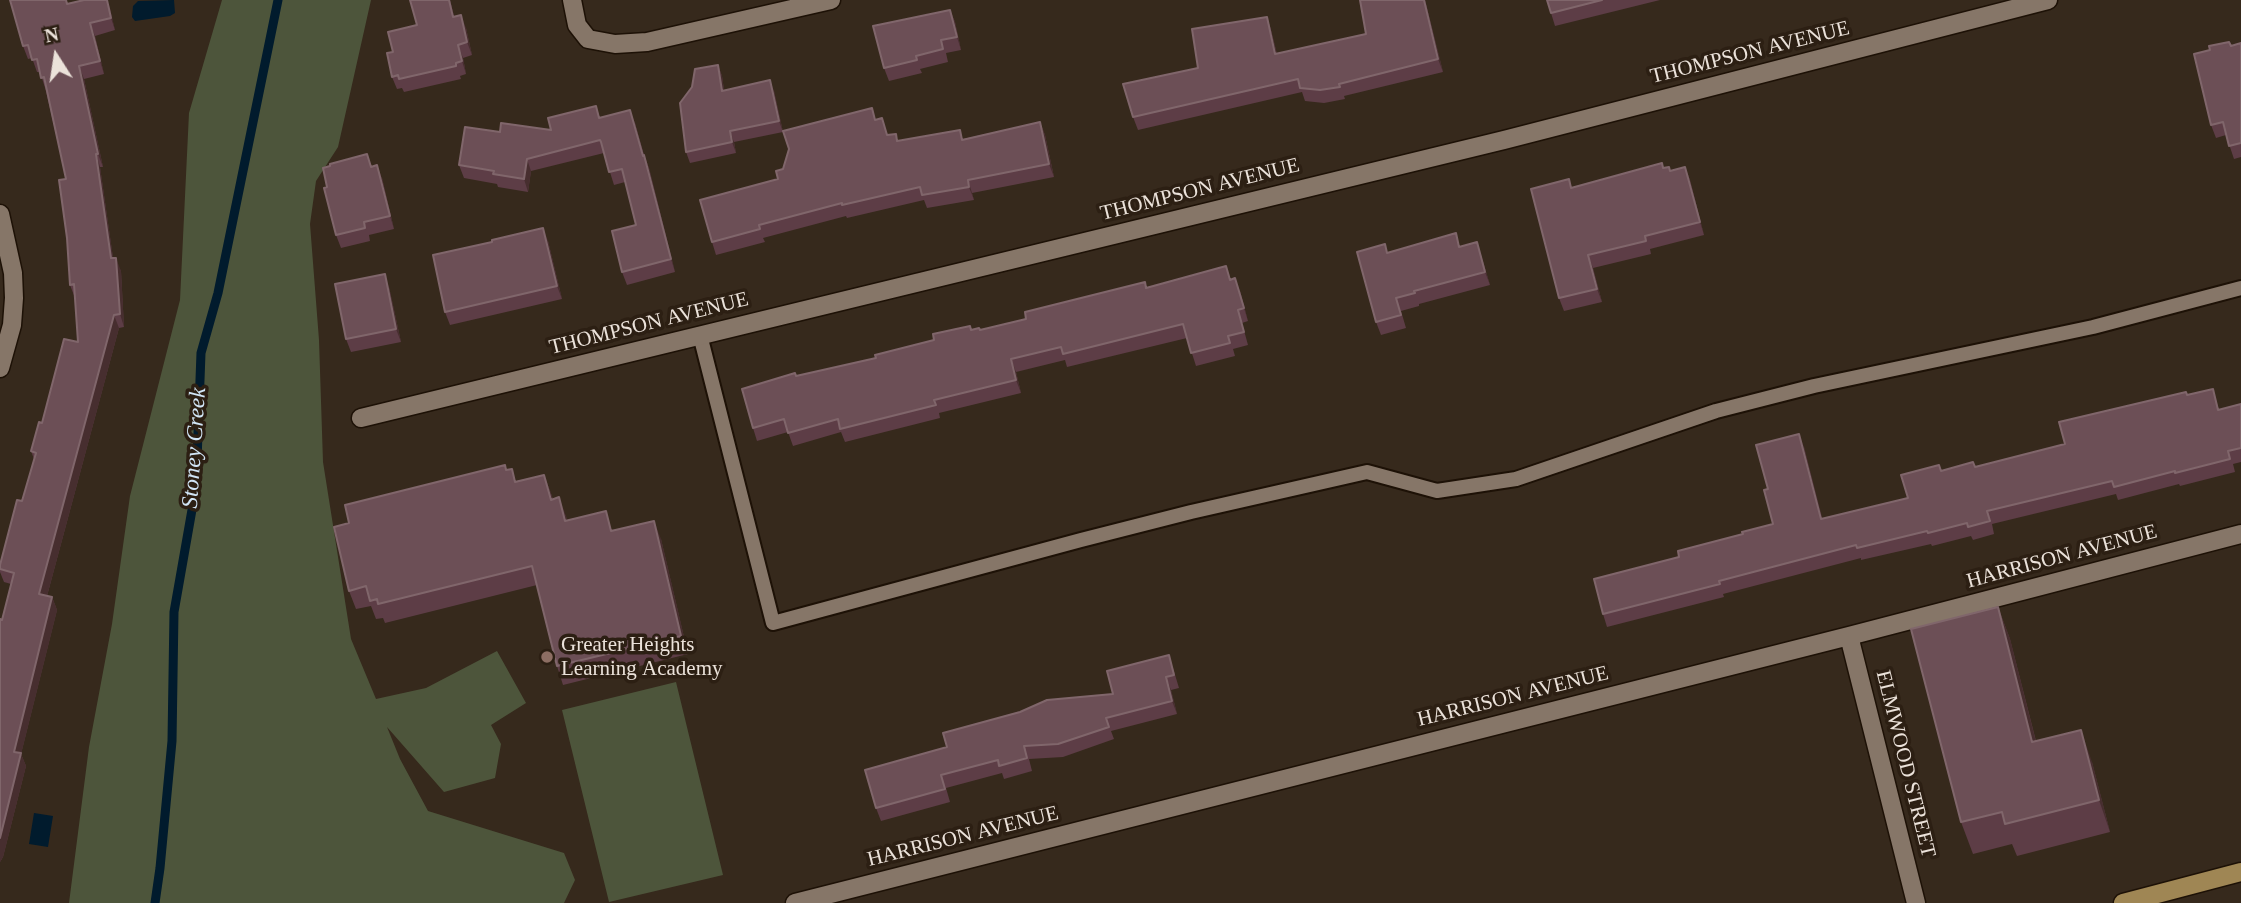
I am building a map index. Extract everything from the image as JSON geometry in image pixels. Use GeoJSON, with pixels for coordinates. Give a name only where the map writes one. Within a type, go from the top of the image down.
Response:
{"type":"FeatureCollection","features":[{"type":"Feature","properties":{"kind":"street"},"geometry":{"type":"LineString","coordinates":[[572,0],[577,26],[588,39],[615,44],[647,42],[831,0]]}},
{"type":"Feature","properties":{"kind":"street","name":"THOMPSON AVENUE"},"geometry":{"type":"LineString","coordinates":[[361,418],[1504,140],[2048,0]]}},
{"type":"Feature","properties":{"kind":"street"},"geometry":{"type":"LineString","coordinates":[[0,214],[13,273],[14,298],[12,325],[0,368]]}},
{"type":"Feature","properties":{"kind":"street","name":"HARRISON AVENUE"},"geometry":{"type":"LineString","coordinates":[[795,903],[2241,534]]}},
{"type":"Feature","properties":{"kind":"street","name":"ELMWOOD STREET"},"geometry":{"type":"LineString","coordinates":[[1849,636],[1916,903]]}},
{"type":"Feature","properties":{"kind":"street"},"geometry":{"type":"LineString","coordinates":[[2123,903],[2241,872]]}},
{"type":"Feature","properties":{"kind":"lane"},"geometry":{"type":"LineString","coordinates":[[700,335],[773,623],[1094,537],[1367,472],[1437,491],[1516,479],[1716,411],[1814,386],[2093,327],[2241,288]]}},
{"type":"Feature","properties":{"kind":"green space"},"geometry":{"type":"Polygon","coordinates":[[[222,0],[371,0],[338,147],[316,181],[310,224],[319,340],[323,462],[351,639],[376,699],[426,688],[497,651],[526,703],[491,725],[501,744],[495,778],[444,792],[387,727],[400,759],[428,811],[564,853],[575,880],[564,903],[69,903],[89,747],[112,624],[130,496],[180,300],[189,113],[222,0]]]}},
{"type":"Feature","properties":{"kind":"green space"},"geometry":{"type":"Polygon","coordinates":[[[676,682],[723,875],[609,902],[562,710],[676,682]]]}},
{"type":"Feature","properties":{"kind":"water"},"geometry":{"type":"Polygon","coordinates":[[[174,0],[175,13],[135,21],[132,17],[133,6],[138,1],[174,0]]]}},
{"type":"Feature","properties":{"kind":"water"},"geometry":{"type":"Polygon","coordinates":[[[34,813],[53,816],[48,847],[29,844],[34,813]]]}},
{"type":"Feature","properties":{"kind":"building"},"geometry":{"type":"Polygon","coordinates":[[[10,0],[66,0],[67,4],[84,0],[107,0],[111,18],[90,23],[100,61],[79,66],[98,154],[111,258],[116,258],[120,314],[114,315],[39,594],[52,597],[14,752],[21,753],[0,838],[0,619],[2,620],[14,573],[0,569],[0,565],[17,500],[22,501],[36,453],[31,451],[39,422],[42,423],[64,339],[78,342],[74,284],[70,285],[59,180],[66,179],[44,77],[41,78],[37,59],[32,60],[28,45],[23,46],[10,0]]]}},
{"type":"Feature","properties":{"kind":"building"},"geometry":{"type":"Polygon","coordinates":[[[410,0],[449,0],[453,17],[461,15],[467,42],[458,45],[462,61],[456,63],[456,66],[399,79],[398,75],[392,77],[387,53],[393,52],[388,32],[417,25],[410,0]]]}},
{"type":"Feature","properties":{"kind":"building"},"geometry":{"type":"Polygon","coordinates":[[[1360,0],[1424,0],[1438,59],[1339,84],[1340,87],[1320,90],[1300,88],[1298,79],[1133,117],[1123,84],[1198,68],[1192,29],[1267,17],[1275,54],[1366,34],[1360,0]]]}},
{"type":"Feature","properties":{"kind":"building"},"geometry":{"type":"Polygon","coordinates":[[[1547,0],[1602,0],[1551,13],[1547,0]]]}},
{"type":"Feature","properties":{"kind":"building"},"geometry":{"type":"Polygon","coordinates":[[[950,10],[957,37],[941,40],[943,49],[916,56],[917,60],[884,68],[873,26],[950,10]]]}},
{"type":"Feature","properties":{"kind":"building"},"geometry":{"type":"Polygon","coordinates":[[[2229,42],[2231,46],[2241,43],[2241,143],[2229,146],[2223,122],[2211,125],[2194,54],[2210,50],[2209,46],[2229,42]]]}},
{"type":"Feature","properties":{"kind":"building"},"geometry":{"type":"Polygon","coordinates":[[[718,65],[722,91],[770,80],[779,121],[730,131],[732,142],[686,152],[680,103],[692,87],[695,69],[718,65]]]}},
{"type":"Feature","properties":{"kind":"building"},"geometry":{"type":"Polygon","coordinates":[[[596,106],[599,118],[630,110],[671,259],[622,272],[612,231],[636,225],[622,169],[609,172],[600,140],[527,159],[524,179],[459,165],[465,127],[500,132],[501,123],[551,130],[548,118],[596,106]]]}},
{"type":"Feature","properties":{"kind":"building"},"geometry":{"type":"Polygon","coordinates":[[[872,108],[875,120],[882,118],[887,135],[896,134],[897,141],[960,130],[962,140],[1040,122],[1049,164],[968,180],[969,187],[922,195],[920,187],[842,203],[759,225],[760,229],[712,242],[700,200],[778,179],[776,171],[783,169],[789,149],[783,131],[872,108]]]}},
{"type":"Feature","properties":{"kind":"building"},"geometry":{"type":"Polygon","coordinates":[[[367,154],[371,167],[377,165],[390,216],[364,222],[365,228],[336,235],[324,188],[327,187],[323,168],[367,154]]]}},
{"type":"Feature","properties":{"kind":"building"},"geometry":{"type":"Polygon","coordinates":[[[1662,163],[1663,168],[1669,167],[1670,171],[1685,167],[1700,222],[1645,236],[1646,241],[1588,255],[1597,289],[1559,298],[1531,189],[1569,179],[1571,188],[1662,163]]]}},
{"type":"Feature","properties":{"kind":"building"},"geometry":{"type":"Polygon","coordinates":[[[543,228],[557,286],[445,312],[433,255],[543,228]]]}},
{"type":"Feature","properties":{"kind":"building"},"geometry":{"type":"Polygon","coordinates":[[[1456,233],[1459,247],[1477,242],[1485,272],[1396,298],[1401,315],[1376,322],[1357,252],[1385,244],[1387,253],[1456,233]]]}},
{"type":"Feature","properties":{"kind":"building"},"geometry":{"type":"Polygon","coordinates":[[[1226,266],[1230,280],[1235,278],[1244,308],[1238,310],[1244,332],[1228,336],[1230,343],[1191,353],[1183,324],[1063,354],[1061,347],[1011,359],[1016,380],[934,400],[936,405],[840,429],[838,419],[788,433],[784,419],[753,428],[742,389],[795,373],[796,376],[876,358],[875,355],[934,340],[933,334],[970,326],[971,330],[980,330],[1026,319],[1025,312],[1145,282],[1146,288],[1226,266]]]}},
{"type":"Feature","properties":{"kind":"building"},"geometry":{"type":"Polygon","coordinates":[[[385,274],[396,329],[346,339],[335,284],[385,274]]]}},
{"type":"Feature","properties":{"kind":"building"},"geometry":{"type":"Polygon","coordinates":[[[2213,389],[2218,410],[2241,404],[2241,448],[2228,451],[2230,459],[2114,487],[2112,481],[1987,511],[1990,521],[1968,527],[1967,523],[1857,548],[1856,545],[1603,614],[1594,579],[1679,557],[1678,551],[1773,524],[1764,490],[1768,489],[1756,445],[1799,434],[1821,519],[1908,498],[1901,475],[1939,465],[1941,471],[1973,462],[1975,467],[2065,444],[2059,422],[2186,392],[2187,395],[2213,389]]]}},
{"type":"Feature","properties":{"kind":"building"},"geometry":{"type":"Polygon","coordinates":[[[505,465],[506,470],[512,469],[515,482],[544,475],[551,500],[559,497],[565,521],[606,511],[611,531],[654,521],[681,636],[557,666],[532,566],[378,604],[377,599],[370,601],[366,586],[349,591],[334,527],[349,523],[345,505],[505,465]]]}},
{"type":"Feature","properties":{"kind":"building"},"geometry":{"type":"Polygon","coordinates":[[[1998,607],[2032,742],[2081,730],[2099,800],[2005,824],[2002,812],[1961,822],[1911,629],[1998,607]]]}},
{"type":"Feature","properties":{"kind":"building"},"geometry":{"type":"Polygon","coordinates":[[[1169,655],[1174,675],[1166,677],[1172,701],[1106,718],[1109,727],[1058,744],[1024,746],[1027,758],[999,766],[998,760],[941,775],[945,789],[876,808],[865,770],[947,747],[943,733],[1020,712],[1047,700],[1113,694],[1107,671],[1169,655]]]}},
{"type":"Feature","properties":{"kind":"waterway","name":"Stoney Creek"},"geometry":{"type":"LineString","coordinates":[[155,903],[172,741],[174,612],[196,487],[201,353],[218,293],[278,0]]}},
{"type":"Feature","properties":{"kind":"place","name":"Greater Heights Learning Academy"},"geometry":{"type":"Point","coordinates":[547,657]}}]}
